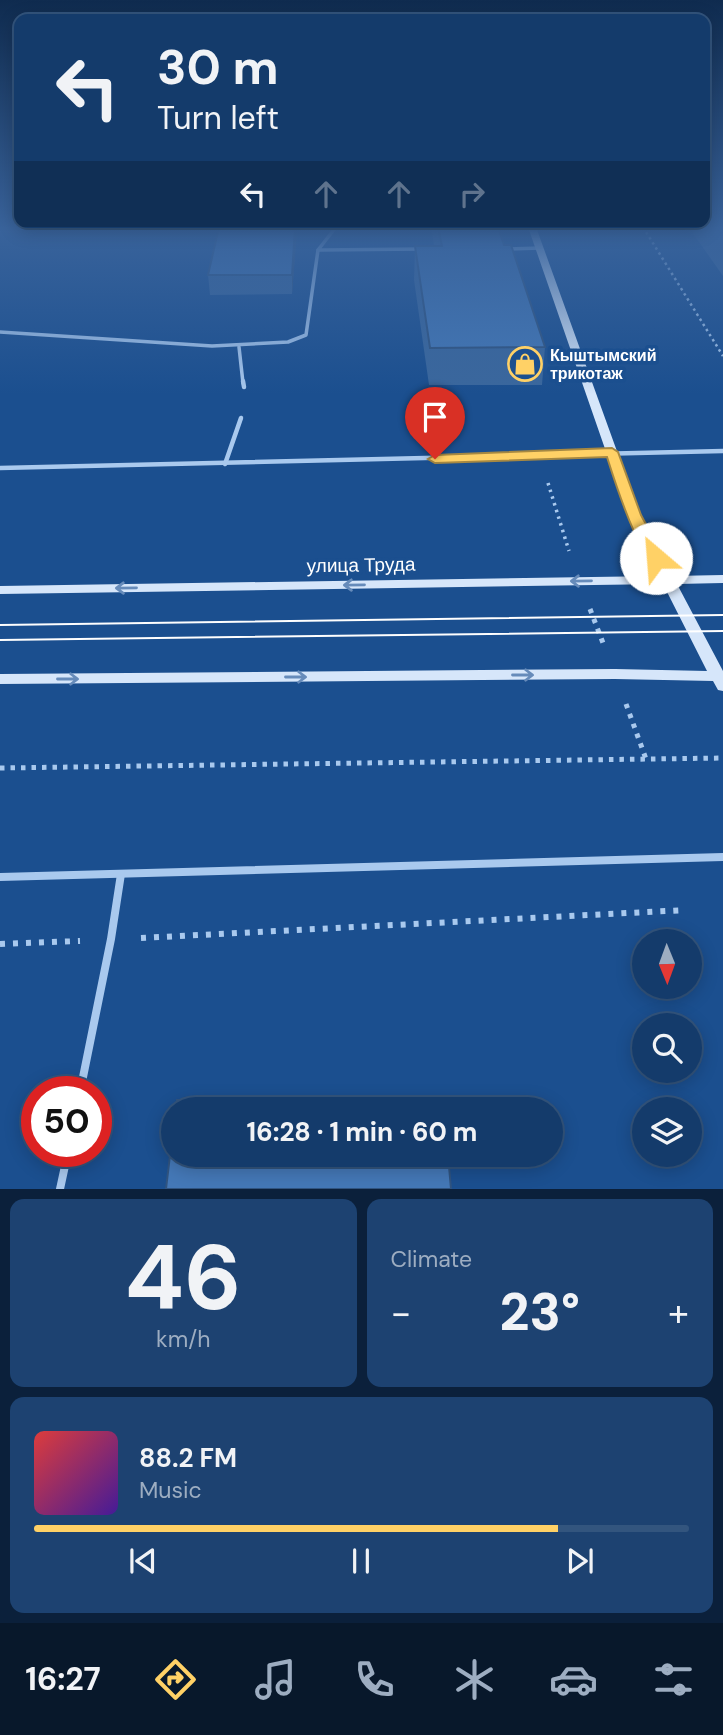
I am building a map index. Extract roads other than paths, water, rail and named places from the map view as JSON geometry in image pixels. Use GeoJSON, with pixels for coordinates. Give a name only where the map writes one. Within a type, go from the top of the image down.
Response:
{"type":"FeatureCollection","features":[{"type":"Feature","properties":{"kind":"main road"},"geometry":{"type":"LineString","coordinates":[[552,282],[634,515],[721,679]]}},
{"type":"Feature","properties":{"kind":"main road","name":"улица Труда"},"geometry":{"type":"LineString","coordinates":[[0,590],[723,579]]}},
{"type":"Feature","properties":{"kind":"main road"},"geometry":{"type":"LineString","coordinates":[[0,679],[615,674],[721,679]]}},
{"type":"Feature","properties":{"kind":"lane"},"geometry":{"type":"LineString","coordinates":[[0,332],[239,347],[288,343],[304,338],[313,282]]}},
{"type":"Feature","properties":{"kind":"lane"},"geometry":{"type":"LineString","coordinates":[[239,347],[244,387]]}},
{"type":"Feature","properties":{"kind":"lane"},"geometry":{"type":"LineString","coordinates":[[225,464],[241,418]]}},
{"type":"Feature","properties":{"kind":"lane"},"geometry":{"type":"LineString","coordinates":[[0,468],[723,451]]}},
{"type":"Feature","properties":{"kind":"lane"},"geometry":{"type":"LineString","coordinates":[[0,877],[723,857]]}},
{"type":"Feature","properties":{"kind":"lane"},"geometry":{"type":"LineString","coordinates":[[83,1076],[111,939],[121,874]]}},
{"type":"Feature","properties":{"kind":"lane"},"geometry":{"type":"LineString","coordinates":[[60,1189],[65,1167]]}},
{"type":"Feature","properties":{"kind":"tram line"},"geometry":{"type":"LineString","coordinates":[[0,625],[723,615]]}},
{"type":"Feature","properties":{"kind":"tram line"},"geometry":{"type":"LineString","coordinates":[[0,640],[723,631]]}},
{"type":"Feature","properties":{"kind":"place","name":"Кыштымский трикотаж"},"geometry":{"type":"Point","coordinates":[525,364]}}]}
